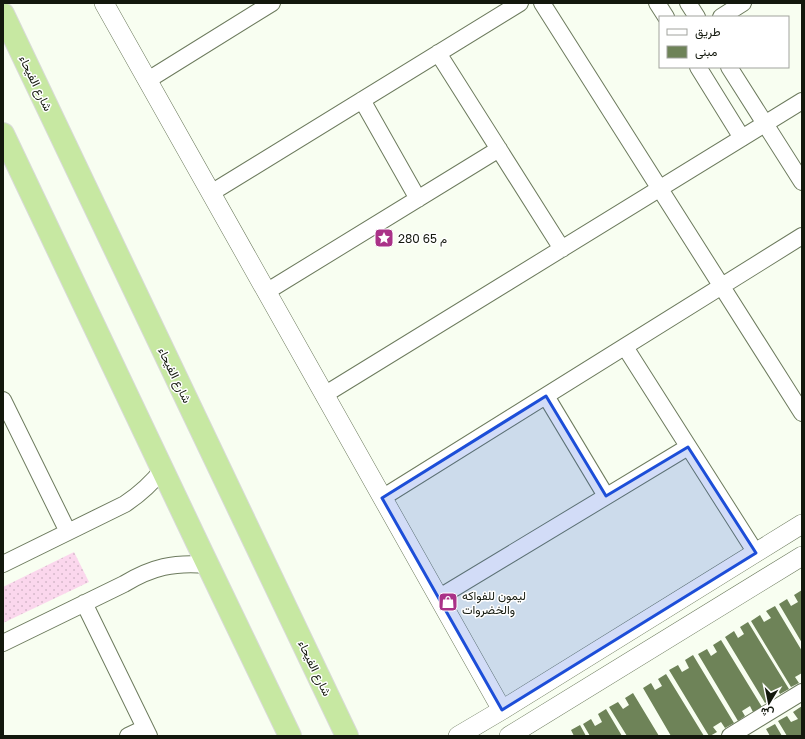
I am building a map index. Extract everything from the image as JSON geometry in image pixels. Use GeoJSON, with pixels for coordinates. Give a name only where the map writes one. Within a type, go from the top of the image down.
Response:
{"type":"FeatureCollection","features":[{"type":"Feature","properties":{"kind":"highway","name":"شارع الفيحاء"},"geometry":{"type":"LineString","coordinates":[[3,14],[348,736]]}},
{"type":"Feature","properties":{"kind":"highway"},"geometry":{"type":"LineString","coordinates":[[3,134],[163,469],[207,565],[290,736]]}},
{"type":"Feature","properties":{"kind":"street"},"geometry":{"type":"LineString","coordinates":[[104,3],[502,710]]}},
{"type":"Feature","properties":{"kind":"street"},"geometry":{"type":"LineString","coordinates":[[148,80],[272,3]]}},
{"type":"Feature","properties":{"kind":"street"},"geometry":{"type":"LineString","coordinates":[[211,193],[520,3]]}},
{"type":"Feature","properties":{"kind":"street"},"geometry":{"type":"LineString","coordinates":[[542,3],[802,413]]}},
{"type":"Feature","properties":{"kind":"street"},"geometry":{"type":"LineString","coordinates":[[657,3],[665,16]]}},
{"type":"Feature","properties":{"kind":"street"},"geometry":{"type":"LineString","coordinates":[[688,3],[696,16]]}},
{"type":"Feature","properties":{"kind":"street"},"geometry":{"type":"LineString","coordinates":[[723,16],[743,3]]}},
{"type":"Feature","properties":{"kind":"street"},"geometry":{"type":"LineString","coordinates":[[438,53],[562,249]]}},
{"type":"Feature","properties":{"kind":"street"},"geometry":{"type":"LineString","coordinates":[[699,68],[742,138]]}},
{"type":"Feature","properties":{"kind":"street"},"geometry":{"type":"LineString","coordinates":[[730,68],[802,182]]}},
{"type":"Feature","properties":{"kind":"street"},"geometry":{"type":"LineString","coordinates":[[362,100],[418,199]]}},
{"type":"Feature","properties":{"kind":"street"},"geometry":{"type":"LineString","coordinates":[[324,395],[802,101]]}},
{"type":"Feature","properties":{"kind":"street"},"geometry":{"type":"LineString","coordinates":[[266,292],[499,149]]}},
{"type":"Feature","properties":{"kind":"street"},"geometry":{"type":"LineString","coordinates":[[382,498],[802,236]]}},
{"type":"Feature","properties":{"kind":"street"},"geometry":{"type":"LineString","coordinates":[[625,346],[756,553]]}},
{"type":"Feature","properties":{"kind":"street"},"geometry":{"type":"LineString","coordinates":[[546,396],[606,496]]}},
{"type":"Feature","properties":{"kind":"street"},"geometry":{"type":"LineString","coordinates":[[4,404],[68,532]]}},
{"type":"Feature","properties":{"kind":"street"},"geometry":{"type":"LineString","coordinates":[[438,598],[688,447]]}},
{"type":"Feature","properties":{"kind":"street"},"geometry":{"type":"LineString","coordinates":[[3,564],[110,512],[140,494],[163,469]]}},
{"type":"Feature","properties":{"kind":"street"},"geometry":{"type":"LineString","coordinates":[[458,736],[802,524]]}},
{"type":"Feature","properties":{"kind":"street"},"geometry":{"type":"LineString","coordinates":[[509,736],[802,556]]}},
{"type":"Feature","properties":{"kind":"street"},"geometry":{"type":"LineString","coordinates":[[3,643],[155,568],[189,564],[207,565]]}},
{"type":"Feature","properties":{"kind":"street"},"geometry":{"type":"LineString","coordinates":[[84,603],[147,732],[128,736]]}},
{"type":"Feature","properties":{"kind":"street"},"geometry":{"type":"LineString","coordinates":[[672,605],[685,628]]}},
{"type":"Feature","properties":{"kind":"street"},"geometry":{"type":"LineString","coordinates":[[730,736],[802,692]]}},
{"type":"Feature","properties":{"kind":"highlighted area"},"geometry":{"type":"Polygon","coordinates":[[[546,396],[606,496],[688,447],[756,553],[502,710],[382,498],[546,396]]]}},
{"type":"Feature","properties":{"kind":"shaded area"},"geometry":{"type":"Polygon","coordinates":[[[74,552],[89,582],[3,623],[3,587],[74,552]]]}},
{"type":"Feature","properties":{"kind":"building"},"geometry":{"type":"Polygon","coordinates":[[[802,590],[802,643],[779,604],[787,599],[791,606],[798,602],[794,595],[802,590]]]}},
{"type":"Feature","properties":{"kind":"building"},"geometry":{"type":"Polygon","coordinates":[[[775,606],[802,651],[802,673],[795,677],[799,683],[791,687],[751,621],[760,615],[764,622],[771,618],[766,611],[775,606]]]}},
{"type":"Feature","properties":{"kind":"building"},"geometry":{"type":"Polygon","coordinates":[[[748,622],[789,689],[780,694],[777,689],[769,693],[772,699],[765,703],[725,637],[734,631],[738,638],[744,634],[740,627],[748,622]]]}},
{"type":"Feature","properties":{"kind":"building"},"geometry":{"type":"Polygon","coordinates":[[[721,640],[762,707],[753,712],[750,706],[742,711],[745,716],[738,721],[698,654],[707,649],[711,656],[717,652],[713,645],[721,640]]]}},
{"type":"Feature","properties":{"kind":"building"},"geometry":{"type":"Polygon","coordinates":[[[693,655],[734,723],[725,728],[721,722],[713,727],[717,732],[710,736],[669,670],[678,665],[682,672],[689,668],[685,660],[693,655]]]}},
{"type":"Feature","properties":{"kind":"building"},"geometry":{"type":"Polygon","coordinates":[[[666,674],[704,736],[671,736],[643,688],[651,683],[655,690],[662,686],[658,679],[666,674]]]}},
{"type":"Feature","properties":{"kind":"building"},"geometry":{"type":"Polygon","coordinates":[[[633,693],[659,736],[627,736],[609,707],[618,702],[623,709],[629,705],[625,698],[633,693]]]}},
{"type":"Feature","properties":{"kind":"building"},"geometry":{"type":"Polygon","coordinates":[[[802,706],[802,736],[787,736],[778,721],[787,716],[791,722],[798,719],[793,712],[802,706]]]}},
{"type":"Feature","properties":{"kind":"building"},"geometry":{"type":"Polygon","coordinates":[[[606,709],[622,736],[590,736],[583,724],[591,719],[595,726],[602,722],[598,714],[606,709]]]}},
{"type":"Feature","properties":{"kind":"building"},"geometry":{"type":"Polygon","coordinates":[[[775,724],[782,736],[770,736],[766,729],[775,724]]]}},
{"type":"Feature","properties":{"kind":"building"},"geometry":{"type":"Polygon","coordinates":[[[580,725],[586,736],[574,736],[571,730],[580,725]]]}},
{"type":"Feature","properties":{"kind":"place","name":"280 م 65"},"geometry":{"type":"Point","coordinates":[384,238]}},
{"type":"Feature","properties":{"kind":"place","name":"ليمون للفواكه والخضروات"},"geometry":{"type":"Point","coordinates":[448,602]}}]}
